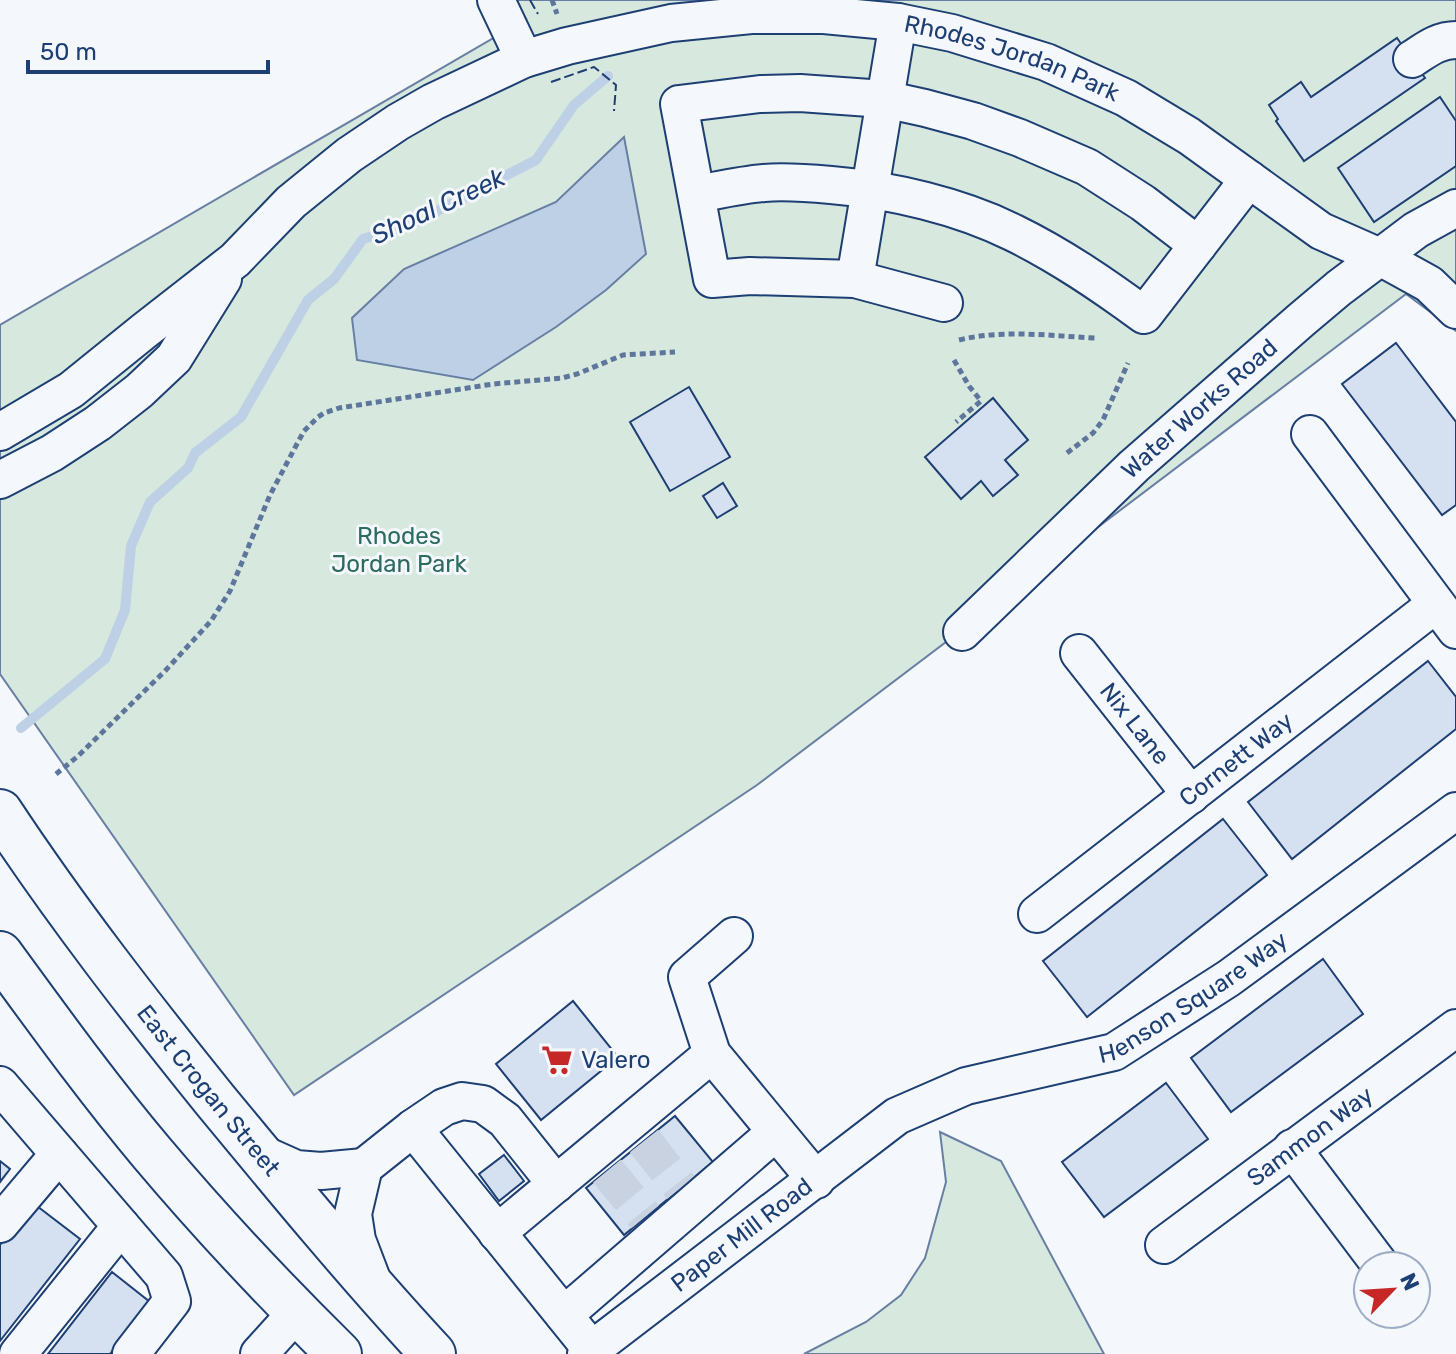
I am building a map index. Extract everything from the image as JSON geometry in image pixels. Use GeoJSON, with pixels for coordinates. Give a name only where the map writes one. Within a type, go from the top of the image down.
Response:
{"type":"FeatureCollection","features":[{"type":"Feature","properties":{"kind":"main road","name":"East Crogan Street"},"geometry":{"type":"LineString","coordinates":[[0,812],[94,945],[175,1051],[378,1294],[433,1354]]}},
{"type":"Feature","properties":{"kind":"main road"},"geometry":{"type":"LineString","coordinates":[[0,954],[83,1067],[151,1151],[339,1354]]}},
{"type":"Feature","properties":{"kind":"street"},"geometry":{"type":"LineString","coordinates":[[496,0],[524,59]]}},
{"type":"Feature","properties":{"kind":"street","name":"Rhodes Jordan Park"},"geometry":{"type":"LineString","coordinates":[[0,432],[71,390],[235,260],[291,202],[349,155],[433,102],[524,59],[567,46],[684,21],[751,15],[824,15],[898,22],[952,33],[1046,62],[1126,98],[1189,136],[1321,231],[1380,257],[1429,284],[1456,310]]}},
{"type":"Feature","properties":{"kind":"street"},"geometry":{"type":"LineString","coordinates":[[855,279],[898,22]]}},
{"type":"Feature","properties":{"kind":"street"},"geometry":{"type":"LineString","coordinates":[[1412,59],[1445,40],[1456,40]]}},
{"type":"Feature","properties":{"kind":"street"},"geometry":{"type":"LineString","coordinates":[[944,303],[855,279],[750,276],[712,279],[679,104],[760,94],[800,93],[884,99],[973,121],[1087,167],[1143,203],[1198,245]]}},
{"type":"Feature","properties":{"kind":"street"},"geometry":{"type":"LineString","coordinates":[[697,194],[764,183],[814,184],[869,188],[918,199],[1012,232],[1104,286],[1144,315],[1249,179]]}},
{"type":"Feature","properties":{"kind":"street","name":"Water Works Road"},"geometry":{"type":"LineString","coordinates":[[962,632],[1134,466],[1301,320],[1416,230],[1456,208]]}},
{"type":"Feature","properties":{"kind":"street","name":"Rhodes Jordan Park"},"geometry":{"type":"LineString","coordinates":[[0,480],[52,453],[139,391],[174,358],[235,260]]}},
{"type":"Feature","properties":{"kind":"street"},"geometry":{"type":"LineString","coordinates":[[1310,434],[1446,617]]}},
{"type":"Feature","properties":{"kind":"street","name":"Cornett Way"},"geometry":{"type":"LineString","coordinates":[[1037,914],[1191,795],[1446,617]]}},
{"type":"Feature","properties":{"kind":"street","name":"Nix Lane"},"geometry":{"type":"LineString","coordinates":[[1079,653],[1191,795]]}},
{"type":"Feature","properties":{"kind":"street","name":"Henson Square Way"},"geometry":{"type":"LineString","coordinates":[[897,1116],[966,1086],[1114,1052],[1229,978],[1456,811]]}},
{"type":"Feature","properties":{"kind":"street"},"geometry":{"type":"LineString","coordinates":[[734,936],[687,977],[712,1054],[816,1180]]}},
{"type":"Feature","properties":{"kind":"street","name":"Sammon Way"},"geometry":{"type":"LineString","coordinates":[[1164,1245],[1456,1028]]}},
{"type":"Feature","properties":{"kind":"street"},"geometry":{"type":"LineString","coordinates":[[497,1233],[556,1184],[600,1162],[637,1132],[712,1054]]}},
{"type":"Feature","properties":{"kind":"street"},"geometry":{"type":"LineString","coordinates":[[0,1085],[164,1276],[172,1301],[131,1354]]}},
{"type":"Feature","properties":{"kind":"street"},"geometry":{"type":"LineString","coordinates":[[258,1152],[296,1169],[321,1171],[364,1167],[444,1107],[462,1101],[483,1104],[505,1120],[556,1184]]}},
{"type":"Feature","properties":{"kind":"street","name":"Paper Mill Road"},"geometry":{"type":"LineString","coordinates":[[589,1352],[897,1116]]}},
{"type":"Feature","properties":{"kind":"street"},"geometry":{"type":"LineString","coordinates":[[413,1128],[564,1315],[589,1352]]}},
{"type":"Feature","properties":{"kind":"street"},"geometry":{"type":"LineString","coordinates":[[564,1315],[652,1226],[687,1196],[776,1132]]}},
{"type":"Feature","properties":{"kind":"street"},"geometry":{"type":"LineString","coordinates":[[1292,1148],[1369,1250]]}},
{"type":"Feature","properties":{"kind":"street"},"geometry":{"type":"LineString","coordinates":[[0,1224],[59,1154]]}},
{"type":"Feature","properties":{"kind":"street"},"geometry":{"type":"LineString","coordinates":[[364,1167],[353,1214],[357,1240],[378,1294]]}},
{"type":"Feature","properties":{"kind":"street"},"geometry":{"type":"LineString","coordinates":[[18,1354],[121,1226]]}},
{"type":"Feature","properties":{"kind":"street"},"geometry":{"type":"LineString","coordinates":[[259,1354],[297,1312]]}},
{"type":"Feature","properties":{"kind":"path"},"geometry":{"type":"LineString","coordinates":[[959,340],[1003,334],[1096,338]]}},
{"type":"Feature","properties":{"kind":"path"},"geometry":{"type":"LineString","coordinates":[[56,774],[147,690],[211,621],[238,573],[282,469],[304,431],[324,413],[493,384],[562,378],[623,355],[675,352]]}},
{"type":"Feature","properties":{"kind":"path"},"geometry":{"type":"LineString","coordinates":[[954,360],[981,401],[956,422]]}},
{"type":"Feature","properties":{"kind":"path"},"geometry":{"type":"LineString","coordinates":[[1067,453],[1093,433],[1103,420],[1128,363]]}},
{"type":"Feature","properties":{"kind":"green space","name":"Rhodes Jordan Park"},"geometry":{"type":"Polygon","coordinates":[[[512,0],[1456,0],[1456,331],[1406,294],[757,785],[294,1095],[0,674],[0,325],[526,19],[512,0]]]}},
{"type":"Feature","properties":{"kind":"green space"},"geometry":{"type":"Polygon","coordinates":[[[940,1132],[1001,1161],[1104,1354],[804,1354],[866,1322],[901,1295],[925,1258],[946,1182],[940,1132]]]}},
{"type":"Feature","properties":{"kind":"water"},"geometry":{"type":"Polygon","coordinates":[[[624,137],[646,254],[606,290],[556,327],[473,380],[357,360],[352,318],[404,269],[556,202],[624,137]]]}},
{"type":"Feature","properties":{"kind":"building"},"geometry":{"type":"Polygon","coordinates":[[[1397,38],[1425,78],[1304,161],[1276,121],[1278,119],[1269,105],[1301,82],[1311,97],[1397,38]]]}},
{"type":"Feature","properties":{"kind":"building"},"geometry":{"type":"Polygon","coordinates":[[[1440,97],[1456,121],[1456,166],[1374,222],[1338,168],[1440,97]]]}},
{"type":"Feature","properties":{"kind":"building"},"geometry":{"type":"Polygon","coordinates":[[[1396,343],[1456,422],[1456,505],[1442,515],[1342,384],[1396,343]]]}},
{"type":"Feature","properties":{"kind":"building"},"geometry":{"type":"Polygon","coordinates":[[[689,387],[730,457],[670,491],[630,422],[689,387]]]}},
{"type":"Feature","properties":{"kind":"building"},"geometry":{"type":"Polygon","coordinates":[[[993,398],[1028,440],[1005,460],[1018,475],[993,496],[981,481],[961,499],[925,457],[993,398]]]}},
{"type":"Feature","properties":{"kind":"building"},"geometry":{"type":"Polygon","coordinates":[[[723,483],[737,506],[717,518],[703,496],[723,483]]]}},
{"type":"Feature","properties":{"kind":"building"},"geometry":{"type":"Polygon","coordinates":[[[1428,661],[1456,697],[1456,729],[1292,859],[1248,802],[1428,661]]]}},
{"type":"Feature","properties":{"kind":"building"},"geometry":{"type":"Polygon","coordinates":[[[1223,819],[1267,875],[1087,1017],[1043,961],[1223,819]]]}},
{"type":"Feature","properties":{"kind":"building"},"geometry":{"type":"Polygon","coordinates":[[[1323,959],[1363,1014],[1231,1112],[1191,1058],[1323,959]]]}},
{"type":"Feature","properties":{"kind":"building","name":"Valero"},"geometry":{"type":"Polygon","coordinates":[[[573,1001],[618,1057],[541,1120],[496,1064],[573,1001]]]}},
{"type":"Feature","properties":{"kind":"building"},"geometry":{"type":"Polygon","coordinates":[[[1166,1083],[1208,1139],[1104,1217],[1062,1162],[1166,1083]]]}},
{"type":"Feature","properties":{"kind":"building","name":"Valero"},"geometry":{"type":"Polygon","coordinates":[[[675,1116],[713,1162],[624,1235],[586,1188],[675,1116]]]}},
{"type":"Feature","properties":{"kind":"building"},"geometry":{"type":"Polygon","coordinates":[[[504,1155],[524,1181],[499,1201],[479,1174],[504,1155]]]}},
{"type":"Feature","properties":{"kind":"building"},"geometry":{"type":"Polygon","coordinates":[[[0,1161],[10,1169],[0,1182],[0,1161]]]}},
{"type":"Feature","properties":{"kind":"building"},"geometry":{"type":"Polygon","coordinates":[[[33,1203],[80,1239],[0,1341],[0,1245],[33,1203]]]}},
{"type":"Feature","properties":{"kind":"building"},"geometry":{"type":"Polygon","coordinates":[[[112,1272],[150,1302],[110,1354],[48,1354],[112,1272]]]}},
{"type":"Feature","properties":{"kind":"waterway","name":"Shoal Creek"},"geometry":{"type":"LineString","coordinates":[[21,728],[105,659],[125,610],[131,546],[150,502],[188,468],[195,453],[241,417],[308,300],[334,279],[363,239],[416,222],[536,160],[574,105],[608,76]]}},
{"type":"Feature","properties":{"kind":"tunnel"},"geometry":{"type":"LineString","coordinates":[[644,1141],[681,1188]]}},
{"type":"Feature","properties":{"kind":"tunnel"},"geometry":{"type":"LineString","coordinates":[[607,1171],[645,1217]]}},
{"type":"Feature","properties":{"kind":"fence"},"geometry":{"type":"LineString","coordinates":[[530,0],[538,14]]}},
{"type":"Feature","properties":{"kind":"fence"},"geometry":{"type":"LineString","coordinates":[[551,82],[594,67],[616,85],[614,111]]}},
{"type":"Feature","properties":{"kind":"place","name":"Valero"},"geometry":{"type":"Point","coordinates":[557,1060]}}]}
